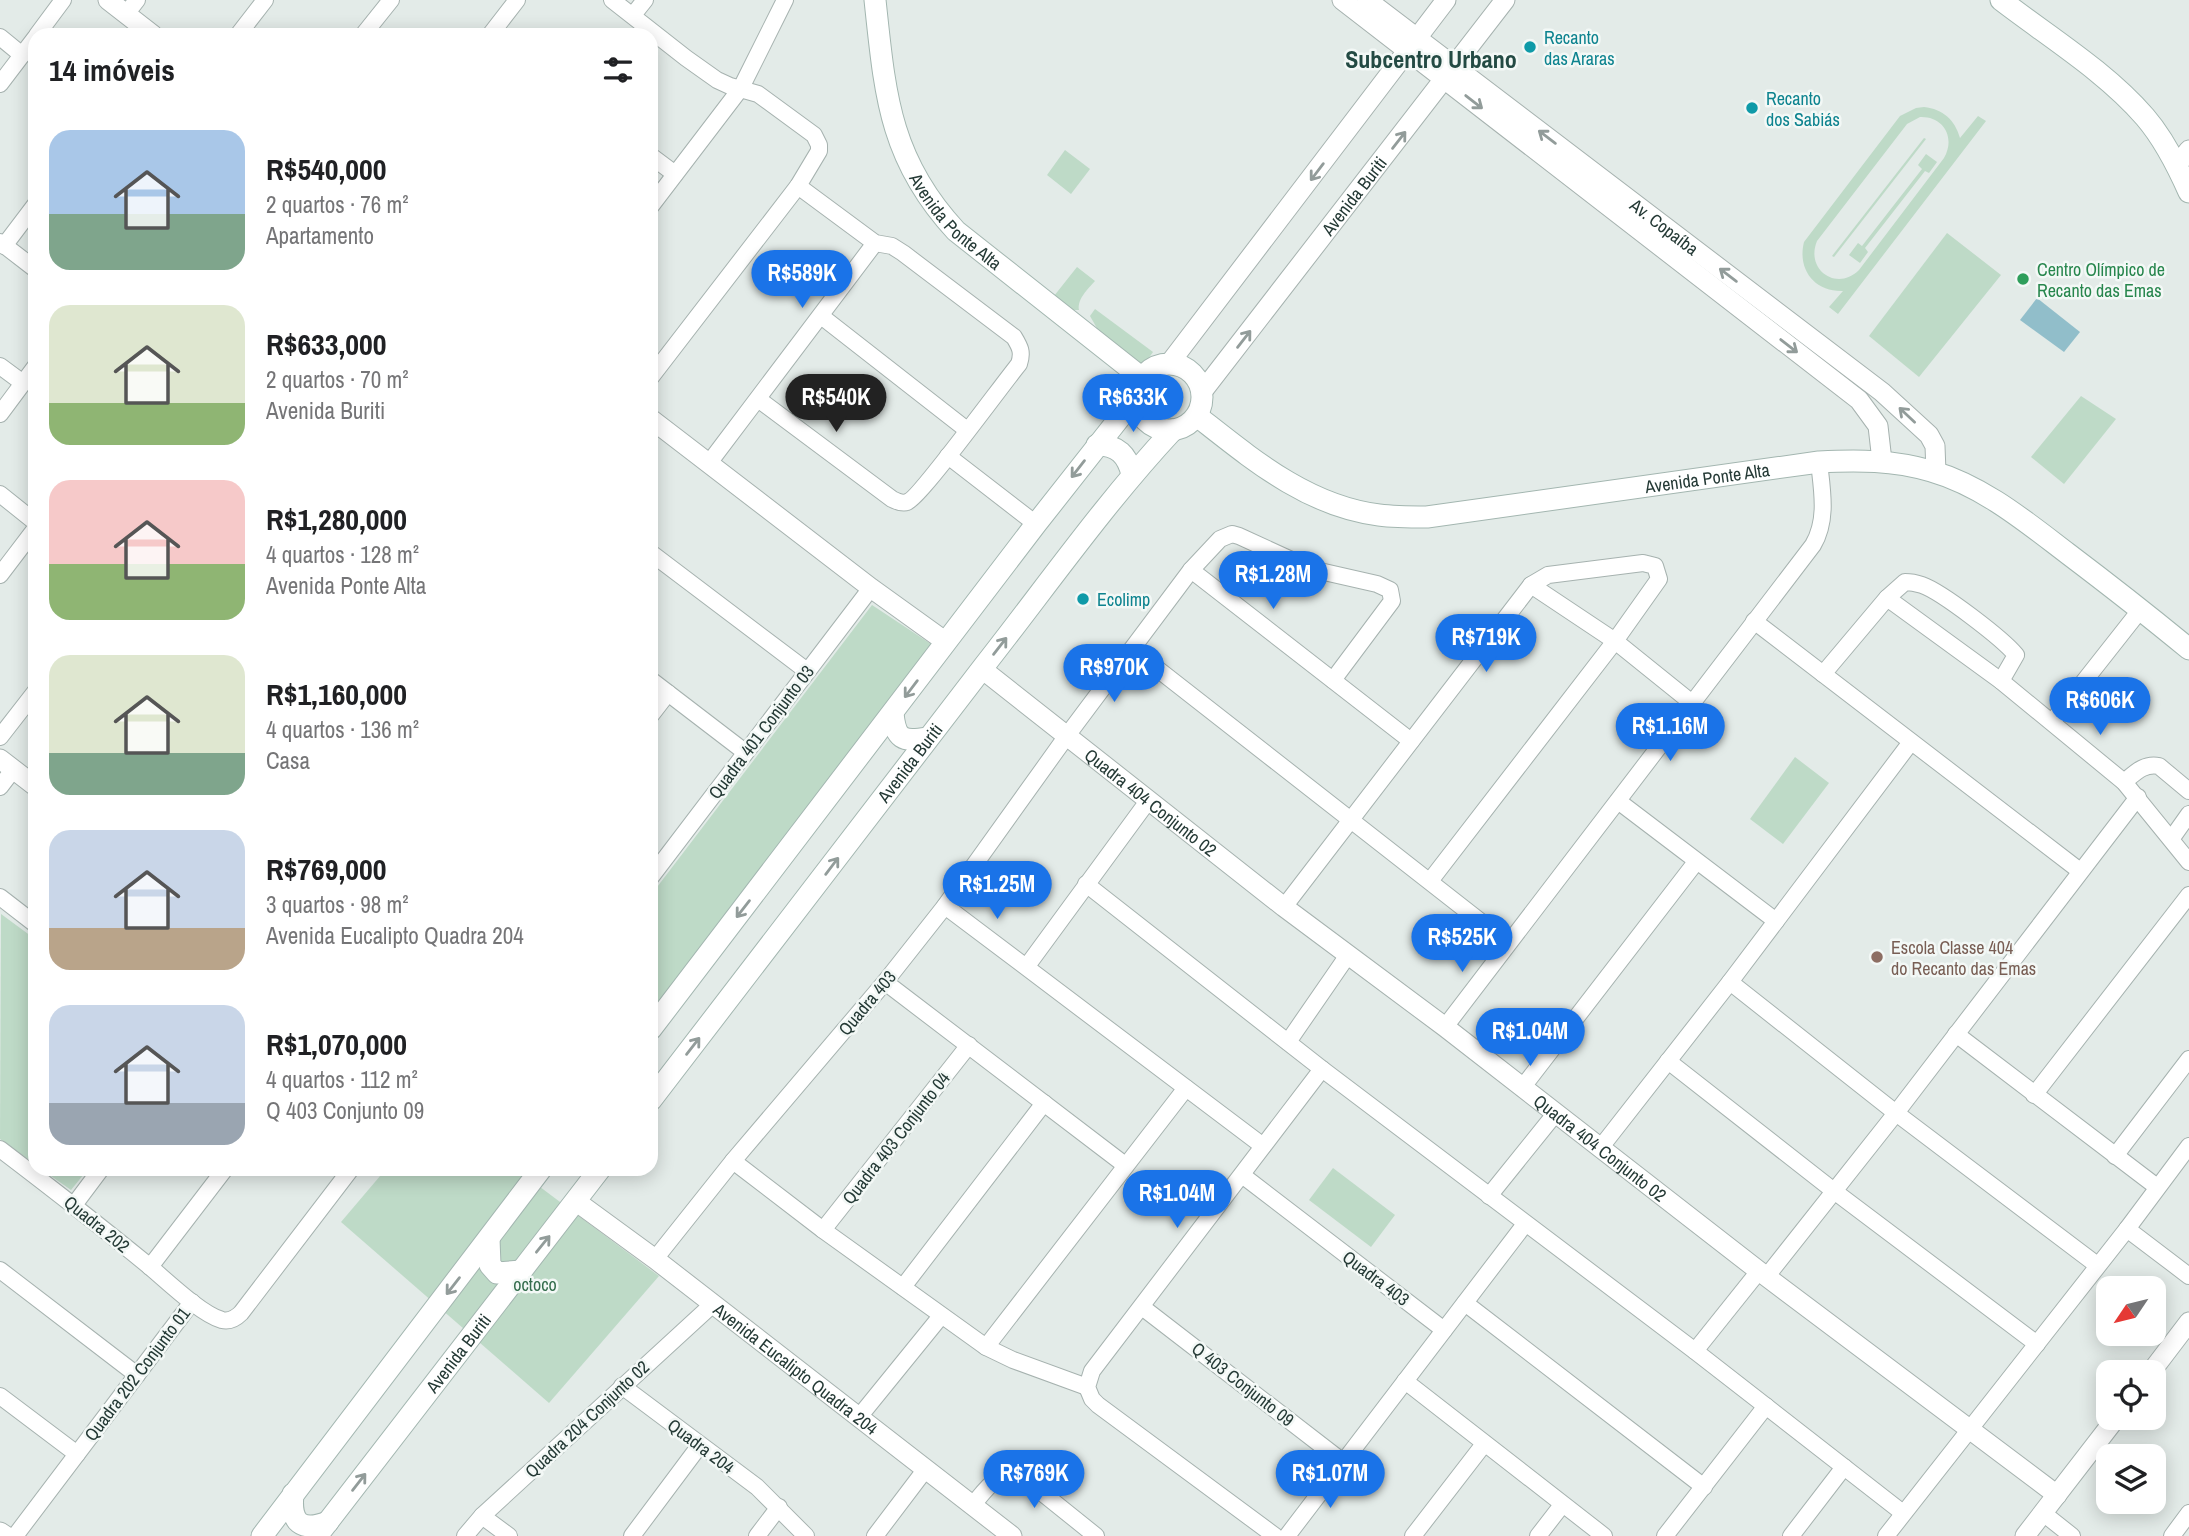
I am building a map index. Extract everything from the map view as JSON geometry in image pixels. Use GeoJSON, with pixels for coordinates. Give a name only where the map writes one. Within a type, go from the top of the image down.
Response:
{"type":"FeatureCollection","features":[{"type":"Feature","properties":{"kind":"main road","name":"Avenida Ponte Alta"},"geometry":{"type":"LineString","coordinates":[[875,0],[890,114],[908,163],[934,209],[956,232],[1139,387]]}},
{"type":"Feature","properties":{"kind":"main road"},"geometry":{"type":"LineString","coordinates":[[2001,0],[2090,67],[2133,104],[2183,158],[2189,192]]}},
{"type":"Feature","properties":{"kind":"main road"},"geometry":{"type":"LineString","coordinates":[[658,1020],[1154,367],[1169,364],[1186,369],[1195,376],[1202,392]]}},
{"type":"Feature","properties":{"kind":"main road"},"geometry":{"type":"LineString","coordinates":[[1139,387],[1141,416],[1158,429],[1173,430]]}},
{"type":"Feature","properties":{"kind":"main road","name":"Avenida Buriti"},"geometry":{"type":"LineString","coordinates":[[658,1091],[1132,474],[1173,430],[1189,424],[1197,416],[1202,407],[1202,392]]}},
{"type":"Feature","properties":{"kind":"main road","name":"Avenida Ponte Alta"},"geometry":{"type":"LineString","coordinates":[[1197,416],[1256,463],[1291,486],[1341,507],[1378,515],[1427,517],[1819,462],[1882,461],[1936,472],[2005,506],[2141,609],[2189,649]]}},
{"type":"Feature","properties":{"kind":"main road"},"geometry":{"type":"LineString","coordinates":[[1097,445],[1114,447],[1122,452],[1132,474]]}},
{"type":"Feature","properties":{"kind":"main road"},"geometry":{"type":"LineString","coordinates":[[893,714],[895,729],[901,737],[909,741],[927,738]]}},
{"type":"Feature","properties":{"kind":"main road"},"geometry":{"type":"LineString","coordinates":[[262,1536],[489,1239],[534,1176]]}},
{"type":"Feature","properties":{"kind":"main road","name":"Avenida Buriti"},"geometry":{"type":"LineString","coordinates":[[322,1529],[595,1176]]}},
{"type":"Feature","properties":{"kind":"main road"},"geometry":{"type":"LineString","coordinates":[[489,1239],[490,1265],[497,1273],[521,1271]]}},
{"type":"Feature","properties":{"kind":"main road"},"geometry":{"type":"LineString","coordinates":[[293,1494],[291,1507],[299,1522],[306,1527],[322,1529]]}},
{"type":"Feature","properties":{"kind":"street"},"geometry":{"type":"LineString","coordinates":[[42,28],[63,0]]}},
{"type":"Feature","properties":{"kind":"street"},"geometry":{"type":"LineString","coordinates":[[108,0],[132,7],[148,28]]}},
{"type":"Feature","properties":{"kind":"street"},"geometry":{"type":"LineString","coordinates":[[243,28],[265,0]]}},
{"type":"Feature","properties":{"kind":"street"},"geometry":{"type":"LineString","coordinates":[[368,28],[390,0]]}},
{"type":"Feature","properties":{"kind":"street"},"geometry":{"type":"LineString","coordinates":[[495,28],[517,0]]}},
{"type":"Feature","properties":{"kind":"street"},"geometry":{"type":"LineString","coordinates":[[612,0],[649,28]]}},
{"type":"Feature","properties":{"kind":"street"},"geometry":{"type":"LineString","coordinates":[[633,15],[645,0]]}},
{"type":"Feature","properties":{"kind":"street"},"geometry":{"type":"LineString","coordinates":[[658,197],[741,88],[785,0]]}},
{"type":"Feature","properties":{"kind":"street","name":"Av. Copaíba"},"geometry":{"type":"LineString","coordinates":[[1342,0],[1413,46],[1882,392],[1929,435],[1935,446],[1936,472]]}},
{"type":"Feature","properties":{"kind":"street","name":"Av. Copaíba"},"geometry":{"type":"LineString","coordinates":[[1367,0],[1413,46]]}},
{"type":"Feature","properties":{"kind":"street"},"geometry":{"type":"LineString","coordinates":[[1169,364],[1447,0]]}},
{"type":"Feature","properties":{"kind":"street","name":"Avenida Buriti"},"geometry":{"type":"LineString","coordinates":[[1202,392],[1505,0]]}},
{"type":"Feature","properties":{"kind":"street"},"geometry":{"type":"LineString","coordinates":[[658,35],[717,80],[758,94],[775,105],[814,135],[819,145],[798,186],[658,368]]}},
{"type":"Feature","properties":{"kind":"street"},"geometry":{"type":"LineString","coordinates":[[0,37],[22,55]]}},
{"type":"Feature","properties":{"kind":"street"},"geometry":{"type":"LineString","coordinates":[[0,84],[28,47]]}},
{"type":"Feature","properties":{"kind":"street","name":"Av. Copaíba"},"geometry":{"type":"LineString","coordinates":[[1450,73],[1859,400],[1878,426],[1882,461]]}},
{"type":"Feature","properties":{"kind":"street"},"geometry":{"type":"LineString","coordinates":[[658,161],[675,174]]}},
{"type":"Feature","properties":{"kind":"street"},"geometry":{"type":"LineString","coordinates":[[758,399],[898,502],[907,502],[915,497],[948,456],[1022,356],[1014,337],[903,253],[892,246],[875,243],[798,186]]}},
{"type":"Feature","properties":{"kind":"street"},"geometry":{"type":"LineString","coordinates":[[28,213],[2,244],[28,264]]}},
{"type":"Feature","properties":{"kind":"street"},"geometry":{"type":"LineString","coordinates":[[709,463],[875,243]]}},
{"type":"Feature","properties":{"kind":"street"},"geometry":{"type":"LineString","coordinates":[[821,316],[967,429]]}},
{"type":"Feature","properties":{"kind":"street"},"geometry":{"type":"LineString","coordinates":[[0,366],[23,383]]}},
{"type":"Feature","properties":{"kind":"street"},"geometry":{"type":"LineString","coordinates":[[0,414],[28,376]]}},
{"type":"Feature","properties":{"kind":"street"},"geometry":{"type":"LineString","coordinates":[[658,424],[871,588],[946,642]]}},
{"type":"Feature","properties":{"kind":"street"},"geometry":{"type":"LineString","coordinates":[[948,456],[1036,524]]}},
{"type":"Feature","properties":{"kind":"street"},"geometry":{"type":"LineString","coordinates":[[1445,1027],[1819,534],[1823,514],[1819,462]]}},
{"type":"Feature","properties":{"kind":"street"},"geometry":{"type":"LineString","coordinates":[[0,494],[28,516]]}},
{"type":"Feature","properties":{"kind":"street","name":"Quadra 403"},"geometry":{"type":"LineString","coordinates":[[655,1259],[733,1161],[886,982],[946,906],[1066,737],[1191,570],[1220,539],[1232,534],[1311,569],[1377,584],[1390,590],[1392,601],[1332,680]]}},
{"type":"Feature","properties":{"kind":"street"},"geometry":{"type":"LineString","coordinates":[[0,575],[28,539]]}},
{"type":"Feature","properties":{"kind":"street"},"geometry":{"type":"LineString","coordinates":[[658,557],[807,671]]}},
{"type":"Feature","properties":{"kind":"street"},"geometry":{"type":"LineString","coordinates":[[1283,906],[1531,585],[1548,575],[1643,563],[1655,566],[1659,579],[1615,641],[1430,881]]}},
{"type":"Feature","properties":{"kind":"street"},"geometry":{"type":"LineString","coordinates":[[1191,570],[1411,741]]}},
{"type":"Feature","properties":{"kind":"street"},"geometry":{"type":"LineString","coordinates":[[1824,674],[1887,597],[1905,582],[1914,582],[1924,585],[1953,604],[2011,649],[2016,656],[2001,681]]}},
{"type":"Feature","properties":{"kind":"street"},"geometry":{"type":"LineString","coordinates":[[1531,585],[1615,641],[1692,703]]}},
{"type":"Feature","properties":{"kind":"street","name":"Quadra 401 Conjunto 03"},"geometry":{"type":"LineString","coordinates":[[658,868],[871,588]]}},
{"type":"Feature","properties":{"kind":"street"},"geometry":{"type":"LineString","coordinates":[[1887,597],[2001,681],[2124,782],[2189,862]]}},
{"type":"Feature","properties":{"kind":"street"},"geometry":{"type":"LineString","coordinates":[[2052,722],[2141,609]]}},
{"type":"Feature","properties":{"kind":"street"},"geometry":{"type":"LineString","coordinates":[[1754,621],[2080,871]]}},
{"type":"Feature","properties":{"kind":"street"},"geometry":{"type":"LineString","coordinates":[[1132,649],[1508,943]]}},
{"type":"Feature","properties":{"kind":"street","name":"Quadra 404 Conjunto 02"},"geometry":{"type":"LineString","coordinates":[[982,669],[1283,906],[2057,1495]]}},
{"type":"Feature","properties":{"kind":"street"},"geometry":{"type":"LineString","coordinates":[[658,685],[745,752]]}},
{"type":"Feature","properties":{"kind":"street"},"geometry":{"type":"LineString","coordinates":[[658,706],[668,693]]}},
{"type":"Feature","properties":{"kind":"street"},"geometry":{"type":"LineString","coordinates":[[0,737],[28,701]]}},
{"type":"Feature","properties":{"kind":"street"},"geometry":{"type":"LineString","coordinates":[[1601,1147],[1730,982],[1911,742]]}},
{"type":"Feature","properties":{"kind":"street"},"geometry":{"type":"LineString","coordinates":[[0,787],[7,765],[28,781]]}},
{"type":"Feature","properties":{"kind":"street"},"geometry":{"type":"LineString","coordinates":[[2124,782],[2140,769],[2153,765],[2159,766],[2189,791]]}},
{"type":"Feature","properties":{"kind":"street"},"geometry":{"type":"LineString","coordinates":[[1695,1351],[1834,1191],[2138,797]]}},
{"type":"Feature","properties":{"kind":"street"},"geometry":{"type":"LineString","coordinates":[[1027,966],[1148,801]]}},
{"type":"Feature","properties":{"kind":"street"},"geometry":{"type":"LineString","coordinates":[[1618,801],[1776,921]]}},
{"type":"Feature","properties":{"kind":"street"},"geometry":{"type":"LineString","coordinates":[[2172,838],[2189,814]]}},
{"type":"Feature","properties":{"kind":"street"},"geometry":{"type":"LineString","coordinates":[[1522,1088],[1696,862]]}},
{"type":"Feature","properties":{"kind":"street"},"geometry":{"type":"LineString","coordinates":[[1086,884],[1322,1069],[1695,1351],[1903,1513]]}},
{"type":"Feature","properties":{"kind":"street"},"geometry":{"type":"LineString","coordinates":[[2034,1094],[2189,895]]}},
{"type":"Feature","properties":{"kind":"street"},"geometry":{"type":"LineString","coordinates":[[0,897],[28,919]]}},
{"type":"Feature","properties":{"kind":"street"},"geometry":{"type":"LineString","coordinates":[[946,906],[1264,1146]]}},
{"type":"Feature","properties":{"kind":"street"},"geometry":{"type":"LineString","coordinates":[[1288,1042],[1348,955]]}},
{"type":"Feature","properties":{"kind":"street"},"geometry":{"type":"LineString","coordinates":[[886,982],[1125,1165]]}},
{"type":"Feature","properties":{"kind":"street"},"geometry":{"type":"LineString","coordinates":[[1730,982],[1896,1113],[2097,1265]]}},
{"type":"Feature","properties":{"kind":"street"},"geometry":{"type":"LineString","coordinates":[[1956,1034],[2157,1187]]}},
{"type":"Feature","properties":{"kind":"street","name":"Quadra 403 Conjunto 04"},"geometry":{"type":"LineString","coordinates":[[823,1230],[969,1045]]}},
{"type":"Feature","properties":{"kind":"street"},"geometry":{"type":"LineString","coordinates":[[2115,1156],[2189,1059]]}},
{"type":"Feature","properties":{"kind":"street"},"geometry":{"type":"LineString","coordinates":[[1668,1061],[1834,1191],[2037,1344]]}},
{"type":"Feature","properties":{"kind":"street"},"geometry":{"type":"LineString","coordinates":[[1275,1536],[1098,1405],[1087,1387],[1092,1371],[1322,1069]]}},
{"type":"Feature","properties":{"kind":"street"},"geometry":{"type":"LineString","coordinates":[[986,1347],[1186,1088]]}},
{"type":"Feature","properties":{"kind":"street"},"geometry":{"type":"LineString","coordinates":[[903,1287],[1044,1103]]}},
{"type":"Feature","properties":{"kind":"street"},"geometry":{"type":"LineString","coordinates":[[1489,1196],[1555,1114]]}},
{"type":"Feature","properties":{"kind":"street"},"geometry":{"type":"LineString","coordinates":[[1885,1536],[2127,1229],[2189,1146]]}},
{"type":"Feature","properties":{"kind":"street","name":"Quadra 202"},"geometry":{"type":"LineString","coordinates":[[0,1149],[28,1170]]}},
{"type":"Feature","properties":{"kind":"street"},"geometry":{"type":"LineString","coordinates":[[733,1161],[823,1230],[986,1347],[1013,1360],[1087,1387]]}},
{"type":"Feature","properties":{"kind":"street","name":"Quadra 403"},"geometry":{"type":"LineString","coordinates":[[1241,1175],[1444,1330]]}},
{"type":"Feature","properties":{"kind":"street","name":"Quadra 202"},"geometry":{"type":"LineString","coordinates":[[36,1176],[192,1302]]}},
{"type":"Feature","properties":{"kind":"street"},"geometry":{"type":"LineString","coordinates":[[74,1205],[96,1176]]}},
{"type":"Feature","properties":{"kind":"street"},"geometry":{"type":"LineString","coordinates":[[150,1267],[220,1176]]}},
{"type":"Feature","properties":{"kind":"street","name":"Quadra 202 Conjunto 01"},"geometry":{"type":"LineString","coordinates":[[15,1536],[192,1302],[220,1320],[236,1319],[346,1176]]}},
{"type":"Feature","properties":{"kind":"street","name":"Avenida Eucalipto Quadra 204"},"geometry":{"type":"LineString","coordinates":[[577,1202],[655,1259],[1010,1535]]}},
{"type":"Feature","properties":{"kind":"street"},"geometry":{"type":"LineString","coordinates":[[1287,1536],[1525,1224]]}},
{"type":"Feature","properties":{"kind":"street"},"geometry":{"type":"LineString","coordinates":[[2127,1229],[2189,1276]]}},
{"type":"Feature","properties":{"kind":"street"},"geometry":{"type":"LineString","coordinates":[[0,1270],[137,1375]]}},
{"type":"Feature","properties":{"kind":"street"},"geometry":{"type":"LineString","coordinates":[[1465,1303],[1704,1488]]}},
{"type":"Feature","properties":{"kind":"street","name":"Quadra 204 Conjunto 02"},"geometry":{"type":"LineString","coordinates":[[465,1536],[482,1516],[713,1304]]}},
{"type":"Feature","properties":{"kind":"street","name":"Q 403 Conjunto 09"},"geometry":{"type":"LineString","coordinates":[[1142,1307],[1343,1462]]}},
{"type":"Feature","properties":{"kind":"street"},"geometry":{"type":"LineString","coordinates":[[859,1417],[941,1316]]}},
{"type":"Feature","properties":{"kind":"street"},"geometry":{"type":"LineString","coordinates":[[2160,1360],[2189,1322]]}},
{"type":"Feature","properties":{"kind":"street"},"geometry":{"type":"LineString","coordinates":[[1405,1381],[1604,1536]]}},
{"type":"Feature","properties":{"kind":"street","name":"Quadra 204"},"geometry":{"type":"LineString","coordinates":[[622,1386],[757,1487],[807,1536]]}},
{"type":"Feature","properties":{"kind":"street"},"geometry":{"type":"LineString","coordinates":[[0,1396],[76,1454]]}},
{"type":"Feature","properties":{"kind":"street"},"geometry":{"type":"LineString","coordinates":[[1665,1536],[1766,1406]]}},
{"type":"Feature","properties":{"kind":"street"},"geometry":{"type":"LineString","coordinates":[[2025,1536],[2107,1430]]}},
{"type":"Feature","properties":{"kind":"street"},"geometry":{"type":"LineString","coordinates":[[1413,1536],[1483,1444]]}},
{"type":"Feature","properties":{"kind":"street"},"geometry":{"type":"LineString","coordinates":[[632,1536],[700,1445]]}},
{"type":"Feature","properties":{"kind":"street"},"geometry":{"type":"LineString","coordinates":[[1791,1536],[1844,1467]]}},
{"type":"Feature","properties":{"kind":"street"},"geometry":{"type":"LineString","coordinates":[[875,1536],[925,1470]]}},
{"type":"Feature","properties":{"kind":"street"},"geometry":{"type":"LineString","coordinates":[[972,1506],[1000,1477],[1015,1475],[1024,1479],[1096,1536]]}},
{"type":"Feature","properties":{"kind":"street"},"geometry":{"type":"LineString","coordinates":[[1538,1536],[1562,1505]]}},
{"type":"Feature","properties":{"kind":"street"},"geometry":{"type":"LineString","coordinates":[[757,1536],[779,1507]]}},
{"type":"Feature","properties":{"kind":"street"},"geometry":{"type":"LineString","coordinates":[[2043,1513],[2073,1536]]}},
{"type":"Feature","properties":{"kind":"street"},"geometry":{"type":"LineString","coordinates":[[2172,1536],[2189,1513]]}},
{"type":"Feature","properties":{"kind":"street"},"geometry":{"type":"LineString","coordinates":[[482,1516],[509,1536]]}},
{"type":"Feature","properties":{"kind":"street"},"geometry":{"type":"LineString","coordinates":[[0,1532],[6,1536]]}},
{"type":"Feature","properties":{"kind":"green space"},"geometry":{"type":"Polygon","coordinates":[[[1916,108],[1931,108],[1942,113],[1955,126],[1960,138],[1978,116],[1986,121],[1838,314],[1829,307],[1843,291],[1824,288],[1810,277],[1803,262],[1804,242],[1900,116],[1916,108]],[[1920,117],[1907,124],[1817,241],[1815,261],[1825,275],[1841,279],[1859,270],[1944,158],[1949,143],[1948,136],[1941,124],[1920,117]]]}},
{"type":"Feature","properties":{"kind":"green space"},"geometry":{"type":"Polygon","coordinates":[[[1924,138],[1926,139],[1834,257],[1832,256],[1924,138]]]}},
{"type":"Feature","properties":{"kind":"green space"},"geometry":{"type":"Polygon","coordinates":[[[1065,150],[1090,169],[1071,194],[1047,175],[1065,150]]]}},
{"type":"Feature","properties":{"kind":"green space"},"geometry":{"type":"Polygon","coordinates":[[[1926,154],[1937,162],[1929,173],[1925,171],[1865,248],[1868,252],[1860,263],[1849,255],[1858,243],[1862,246],[1922,169],[1918,165],[1926,154]]]}},
{"type":"Feature","properties":{"kind":"green space"},"geometry":{"type":"Polygon","coordinates":[[[1947,233],[2001,275],[1919,377],[1869,336],[1947,233]]]}},
{"type":"Feature","properties":{"kind":"green space"},"geometry":{"type":"Polygon","coordinates":[[[1077,267],[1095,281],[1081,298],[1079,310],[1072,310],[1054,296],[1077,267]]]}},
{"type":"Feature","properties":{"kind":"green space"},"geometry":{"type":"Polygon","coordinates":[[[1095,309],[1153,352],[1143,366],[1098,330],[1090,316],[1095,309]]]}},
{"type":"Feature","properties":{"kind":"green space"},"geometry":{"type":"Polygon","coordinates":[[[2081,396],[2116,419],[2064,484],[2031,457],[2081,396]]]}},
{"type":"Feature","properties":{"kind":"green space"},"geometry":{"type":"Polygon","coordinates":[[[872,605],[934,646],[658,1002],[658,886],[872,605]]]}},
{"type":"Feature","properties":{"kind":"green space"},"geometry":{"type":"Polygon","coordinates":[[[1795,757],[1829,783],[1783,844],[1750,819],[1795,757]]]}},
{"type":"Feature","properties":{"kind":"green space"},"geometry":{"type":"Polygon","coordinates":[[[1,914],[28,934],[28,1159],[0,1139],[1,914]]]}},
{"type":"Feature","properties":{"kind":"green space"},"geometry":{"type":"Polygon","coordinates":[[[1333,1168],[1395,1215],[1371,1247],[1309,1200],[1333,1168]]]}},
{"type":"Feature","properties":{"kind":"green space"},"geometry":{"type":"Polygon","coordinates":[[[51,1176],[82,1176],[71,1190],[51,1176]]]}},
{"type":"Feature","properties":{"kind":"green space","name":"octoco"},"geometry":{"type":"Polygon","coordinates":[[[380,1176],[525,1176],[659,1276],[549,1403],[341,1222],[380,1176]]]}},
{"type":"Feature","properties":{"kind":"water"},"geometry":{"type":"Polygon","coordinates":[[[2037,298],[2080,332],[2064,352],[2020,320],[2037,298]]]}},
{"type":"Feature","properties":{"kind":"place","name":"Recanto das Araras"},"geometry":{"type":"Point","coordinates":[1530,47]}},
{"type":"Feature","properties":{"kind":"place","name":"Recanto dos Sabiás"},"geometry":{"type":"Point","coordinates":[1752,108]}},
{"type":"Feature","properties":{"kind":"place","name":"Centro Olímpico de Recanto das Emas"},"geometry":{"type":"Point","coordinates":[2023,279]}},
{"type":"Feature","properties":{"kind":"place","name":"Ecolimp"},"geometry":{"type":"Point","coordinates":[1083,599]}},
{"type":"Feature","properties":{"kind":"place","name":"Escola Classe 404 do Recanto das Emas"},"geometry":{"type":"Point","coordinates":[1877,957]}},
{"type":"Feature","properties":{"kind":"district","name":"Subcentro Urbano"},"geometry":{"type":"Point","coordinates":[1431,59]}}]}
